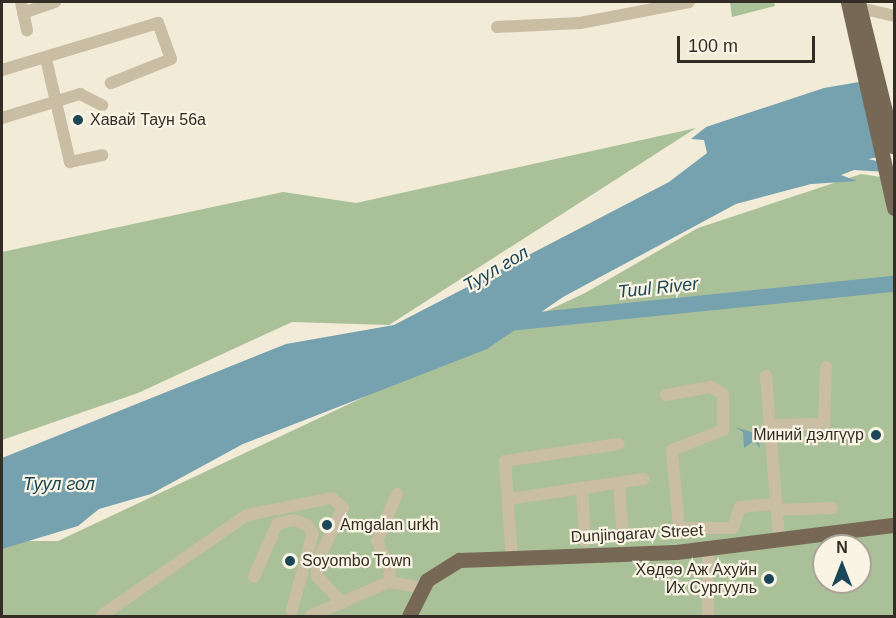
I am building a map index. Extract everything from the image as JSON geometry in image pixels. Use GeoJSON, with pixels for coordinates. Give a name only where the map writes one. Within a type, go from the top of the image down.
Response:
{"type":"FeatureCollection","features":[{"type":"Feature","properties":{"kind":"main road"},"geometry":{"type":"LineString","coordinates":[[855,4],[894,208]]}},
{"type":"Feature","properties":{"kind":"main road"},"geometry":{"type":"LineString","coordinates":[[862,46],[894,147]]}},
{"type":"Feature","properties":{"kind":"main road","name":"Dunjingarav Street"},"geometry":{"type":"LineString","coordinates":[[409,616],[422,588],[448,564],[708,549],[894,525]]}},
{"type":"Feature","properties":{"kind":"street"},"geometry":{"type":"LineString","coordinates":[[27,30],[22,8],[56,2]]}},
{"type":"Feature","properties":{"kind":"street"},"geometry":{"type":"LineString","coordinates":[[497,27],[580,23],[689,2]]}},
{"type":"Feature","properties":{"kind":"street"},"geometry":{"type":"LineString","coordinates":[[855,4],[894,16]]}},
{"type":"Feature","properties":{"kind":"street"},"geometry":{"type":"LineString","coordinates":[[2,70],[46,59],[158,23],[171,59],[111,83]]}},
{"type":"Feature","properties":{"kind":"street"},"geometry":{"type":"LineString","coordinates":[[46,59],[70,162],[102,154]]}},
{"type":"Feature","properties":{"kind":"street"},"geometry":{"type":"LineString","coordinates":[[2,118],[88,94],[102,105]]}},
{"type":"Feature","properties":{"kind":"street"},"geometry":{"type":"LineString","coordinates":[[771,425],[824,424],[826,367]]}},
{"type":"Feature","properties":{"kind":"street"},"geometry":{"type":"LineString","coordinates":[[766,376],[779,539]]}},
{"type":"Feature","properties":{"kind":"street"},"geometry":{"type":"LineString","coordinates":[[666,395],[711,387],[723,394],[723,430],[672,450],[679,528],[733,528],[740,507],[832,508]]}},
{"type":"Feature","properties":{"kind":"street"},"geometry":{"type":"LineString","coordinates":[[512,559],[505,461],[619,444]]}},
{"type":"Feature","properties":{"kind":"street"},"geometry":{"type":"LineString","coordinates":[[508,499],[644,479]]}},
{"type":"Feature","properties":{"kind":"street"},"geometry":{"type":"LineString","coordinates":[[619,483],[623,537]]}},
{"type":"Feature","properties":{"kind":"street"},"geometry":{"type":"LineString","coordinates":[[582,488],[585,541]]}},
{"type":"Feature","properties":{"kind":"street"},"geometry":{"type":"LineString","coordinates":[[389,582],[390,571],[376,541],[397,494]]}},
{"type":"Feature","properties":{"kind":"street"},"geometry":{"type":"LineString","coordinates":[[101,616],[248,515],[332,498],[343,508],[318,562],[318,576],[342,603]]}},
{"type":"Feature","properties":{"kind":"street"},"geometry":{"type":"LineString","coordinates":[[254,577],[277,524],[295,520],[307,525],[313,533],[291,610]]}},
{"type":"Feature","properties":{"kind":"street"},"geometry":{"type":"LineString","coordinates":[[708,549],[708,616]]}},
{"type":"Feature","properties":{"kind":"street"},"geometry":{"type":"LineString","coordinates":[[310,616],[389,582],[422,588]]}},
{"type":"Feature","properties":{"kind":"green space"},"geometry":{"type":"Polygon","coordinates":[[[730,2],[774,2],[775,6],[732,17],[730,2]]]}},
{"type":"Feature","properties":{"kind":"green space"},"geometry":{"type":"Polygon","coordinates":[[[696,128],[389,325],[292,322],[138,393],[2,440],[2,252],[283,192],[356,203],[696,128]]]}},
{"type":"Feature","properties":{"kind":"green space"},"geometry":{"type":"Polygon","coordinates":[[[861,174],[894,179],[894,616],[2,616],[2,541],[58,541],[585,293],[698,228],[861,174]]]}},
{"type":"Feature","properties":{"kind":"water","name":"Туул гол"},"geometry":{"type":"Polygon","coordinates":[[[865,81],[884,156],[868,159],[885,163],[887,172],[854,170],[841,175],[857,181],[811,184],[736,204],[563,297],[487,349],[243,444],[151,494],[99,509],[78,526],[2,549],[2,458],[286,344],[394,325],[669,182],[707,153],[704,140],[691,139],[706,127],[824,88],[865,81]]]}},
{"type":"Feature","properties":{"kind":"water"},"geometry":{"type":"Polygon","coordinates":[[[735,427],[758,434],[760,448],[754,441],[744,448],[743,432],[735,427]]]}},
{"type":"Feature","properties":{"kind":"waterway","name":"Tuul River"},"geometry":{"type":"LineString","coordinates":[[508,323],[894,284]]}},
{"type":"Feature","properties":{"kind":"place","name":"Хавай Таун 56а"},"geometry":{"type":"Point","coordinates":[78,120]}},
{"type":"Feature","properties":{"kind":"place","name":"Миний дэлгүүр"},"geometry":{"type":"Point","coordinates":[876,435]}},
{"type":"Feature","properties":{"kind":"place","name":"Amgalan urkh"},"geometry":{"type":"Point","coordinates":[327,525]}},
{"type":"Feature","properties":{"kind":"place","name":"Soyombo Town"},"geometry":{"type":"Point","coordinates":[290,561]}},
{"type":"Feature","properties":{"kind":"place","name":"Хөдөө Аж Ахуйн Их Сургууль"},"geometry":{"type":"Point","coordinates":[769,579]}}]}
